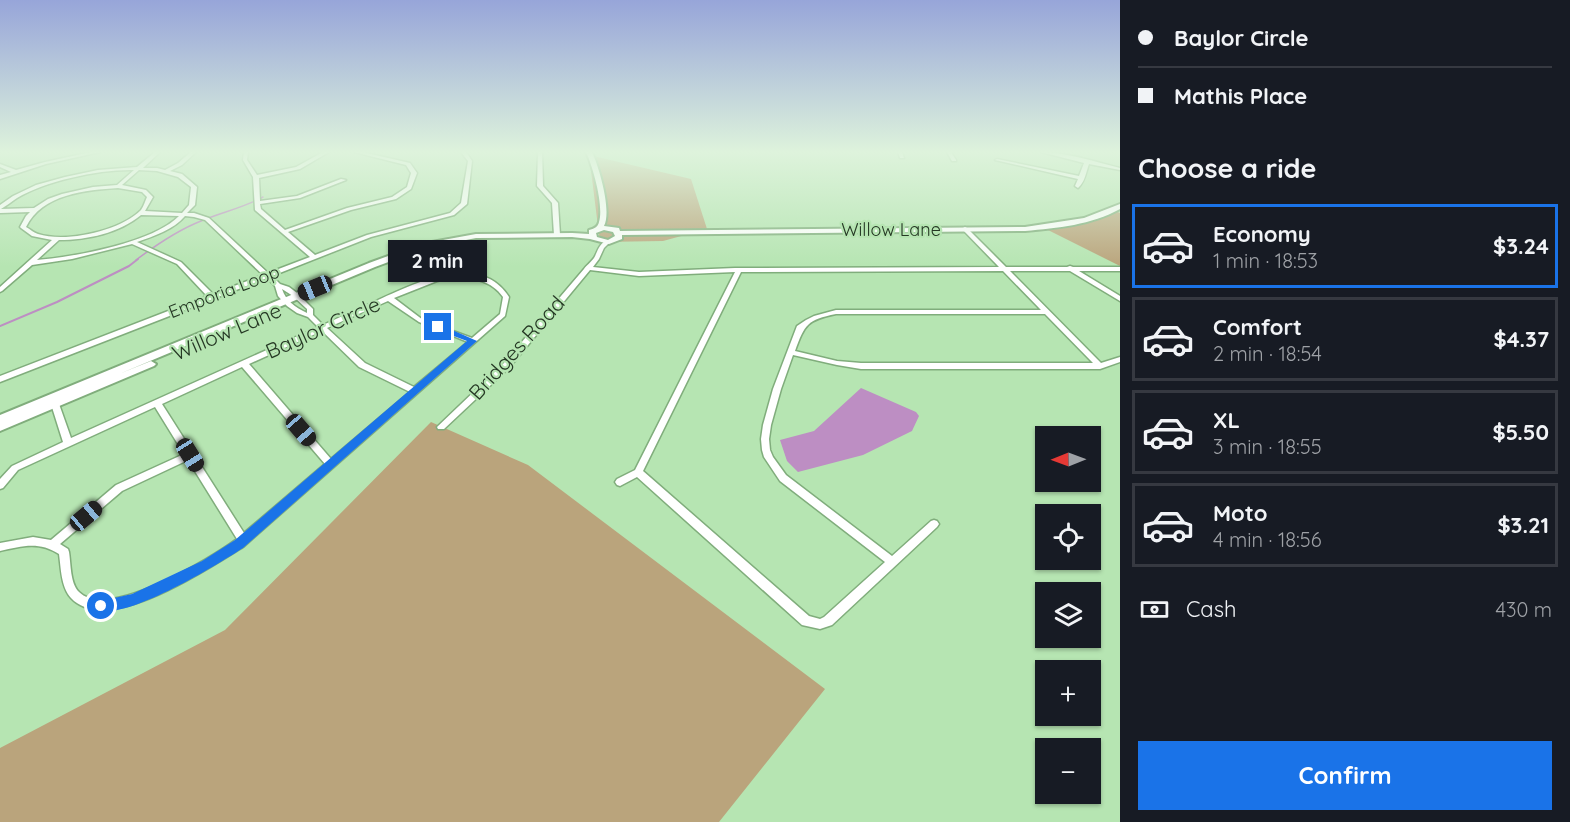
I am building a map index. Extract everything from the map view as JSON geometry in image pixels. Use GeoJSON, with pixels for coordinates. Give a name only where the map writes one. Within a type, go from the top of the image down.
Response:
{"type":"FeatureCollection","features":[{"type":"Feature","properties":{"kind":"street"},"geometry":{"type":"LineString","coordinates":[[0,209],[14,197],[32,190]]}},
{"type":"Feature","properties":{"kind":"street"},"geometry":{"type":"LineString","coordinates":[[85,190],[64,195],[34,210],[26,219],[23,227],[28,233],[40,238],[57,239],[96,234],[130,221],[142,213],[149,204],[150,197],[141,190]]}},
{"type":"Feature","properties":{"kind":"street"},"geometry":{"type":"LineString","coordinates":[[30,263],[81,257],[134,243],[161,230],[183,214],[194,200],[194,190]]}},
{"type":"Feature","properties":{"kind":"street"},"geometry":{"type":"LineString","coordinates":[[257,190],[258,210],[314,257]]}},
{"type":"Feature","properties":{"kind":"street"},"geometry":{"type":"LineString","coordinates":[[257,203],[298,197],[316,190]]}},
{"type":"Feature","properties":{"kind":"street"},"geometry":{"type":"LineString","coordinates":[[284,232],[349,209],[394,198],[405,190]]}},
{"type":"Feature","properties":{"kind":"street","name":"Emporia Loop"},"geometry":{"type":"LineString","coordinates":[[0,379],[379,232],[444,217],[459,210],[465,202],[466,190]]}},
{"type":"Feature","properties":{"kind":"street"},"geometry":{"type":"LineString","coordinates":[[544,190],[555,203],[557,235]]}},
{"type":"Feature","properties":{"kind":"street","name":"Bridges Road"},"geometry":{"type":"LineString","coordinates":[[588,266],[595,246],[595,234],[603,223],[599,190]]}},
{"type":"Feature","properties":{"kind":"street","name":"Bridges Road"},"geometry":{"type":"LineString","coordinates":[[601,201],[617,234]]}},
{"type":"Feature","properties":{"kind":"street","name":"Willow Lane"},"geometry":{"type":"LineString","coordinates":[[617,234],[757,230],[1025,229],[1060,225],[1098,216],[1120,206]]}},
{"type":"Feature","properties":{"kind":"street"},"geometry":{"type":"LineString","coordinates":[[0,209],[34,210]]}},
{"type":"Feature","properties":{"kind":"street"},"geometry":{"type":"LineString","coordinates":[[142,213],[183,214],[201,216],[209,220],[278,285],[286,287],[299,298],[310,309],[310,316]]}},
{"type":"Feature","properties":{"kind":"street"},"geometry":{"type":"LineString","coordinates":[[964,229],[1100,366]]}},
{"type":"Feature","properties":{"kind":"street"},"geometry":{"type":"LineString","coordinates":[[595,234],[617,234]]}},
{"type":"Feature","properties":{"kind":"street"},"geometry":{"type":"LineString","coordinates":[[595,234],[607,242],[617,234]]}},
{"type":"Feature","properties":{"kind":"street","name":"Willow Lane"},"geometry":{"type":"LineString","coordinates":[[0,427],[299,298],[428,250],[491,237],[595,234]]}},
{"type":"Feature","properties":{"kind":"street"},"geometry":{"type":"LineString","coordinates":[[0,290],[57,239]]}},
{"type":"Feature","properties":{"kind":"street","name":"Bridges Road"},"geometry":{"type":"LineString","coordinates":[[441,427],[506,366],[596,259],[601,247],[607,242]]}},
{"type":"Feature","properties":{"kind":"street"},"geometry":{"type":"LineString","coordinates":[[134,243],[179,263],[212,297]]}},
{"type":"Feature","properties":{"kind":"street"},"geometry":{"type":"LineString","coordinates":[[588,266],[638,274],[739,270],[1120,268]]}},
{"type":"Feature","properties":{"kind":"street"},"geometry":{"type":"LineString","coordinates":[[1070,268],[1120,299]]}},
{"type":"Feature","properties":{"kind":"street"},"geometry":{"type":"LineString","coordinates":[[620,482],[638,472],[739,270]]}},
{"type":"Feature","properties":{"kind":"street","name":"Baylor Circle"},"geometry":{"type":"LineString","coordinates":[[0,484],[15,468],[68,442],[389,298],[443,277],[460,274],[475,275],[496,285],[506,297],[503,315],[243,540],[206,565],[135,600],[101,606],[87,603],[76,597],[68,582],[64,552],[53,544]]}},
{"type":"Feature","properties":{"kind":"street"},"geometry":{"type":"LineString","coordinates":[[278,285],[278,290],[288,303],[301,314],[310,316],[362,364],[415,391]]}},
{"type":"Feature","properties":{"kind":"street"},"geometry":{"type":"LineString","coordinates":[[389,298],[420,321],[473,341]]}},
{"type":"Feature","properties":{"kind":"street","name":"Willow Lane"},"geometry":{"type":"LineString","coordinates":[[0,419],[288,303]]}},
{"type":"Feature","properties":{"kind":"street"},"geometry":{"type":"LineString","coordinates":[[892,562],[783,478],[772,465],[765,441],[773,404],[800,328],[808,320],[836,312],[1044,312]]}},
{"type":"Feature","properties":{"kind":"street"},"geometry":{"type":"LineString","coordinates":[[791,352],[861,366],[1100,366],[1120,359]]}},
{"type":"Feature","properties":{"kind":"street"},"geometry":{"type":"LineString","coordinates":[[244,364],[330,464]]}},
{"type":"Feature","properties":{"kind":"street"},"geometry":{"type":"LineString","coordinates":[[157,403],[243,540]]}},
{"type":"Feature","properties":{"kind":"street"},"geometry":{"type":"LineString","coordinates":[[55,404],[68,442]]}},
{"type":"Feature","properties":{"kind":"street"},"geometry":{"type":"LineString","coordinates":[[0,548],[30,540],[53,544],[119,488],[190,455]]}},
{"type":"Feature","properties":{"kind":"street"},"geometry":{"type":"LineString","coordinates":[[638,472],[806,621],[820,624],[828,621],[934,524]]}},
{"type":"Feature","properties":{"kind":"shaded area"},"geometry":{"type":"Polygon","coordinates":[[[593,190],[695,190],[707,229],[663,241],[600,242],[593,190]]]}},
{"type":"Feature","properties":{"kind":"shaded area"},"geometry":{"type":"Polygon","coordinates":[[[1110,208],[1120,213],[1120,266],[1042,227],[1078,222],[1094,217],[1110,208]]]}},
{"type":"Feature","properties":{"kind":"shaded area"},"geometry":{"type":"Polygon","coordinates":[[[861,388],[916,412],[919,416],[912,431],[863,455],[798,472],[787,461],[780,440],[814,431],[861,388]]]}},
{"type":"Feature","properties":{"kind":"shaded area"},"geometry":{"type":"Polygon","coordinates":[[[431,422],[528,465],[825,689],[719,822],[0,822],[0,748],[225,630],[431,422]]]}},
{"type":"Feature","properties":{"kind":"waterway"},"geometry":{"type":"LineString","coordinates":[[136,260],[159,243],[184,229],[263,197]]}},
{"type":"Feature","properties":{"kind":"waterway"},"geometry":{"type":"LineString","coordinates":[[0,326],[57,302],[129,266],[138,259]]}},
{"type":"Feature","properties":{"kind":"route"},"geometry":{"type":"LineString","coordinates":[[101,606],[135,600],[206,565],[239,544],[473,341],[438,327]]}}]}
